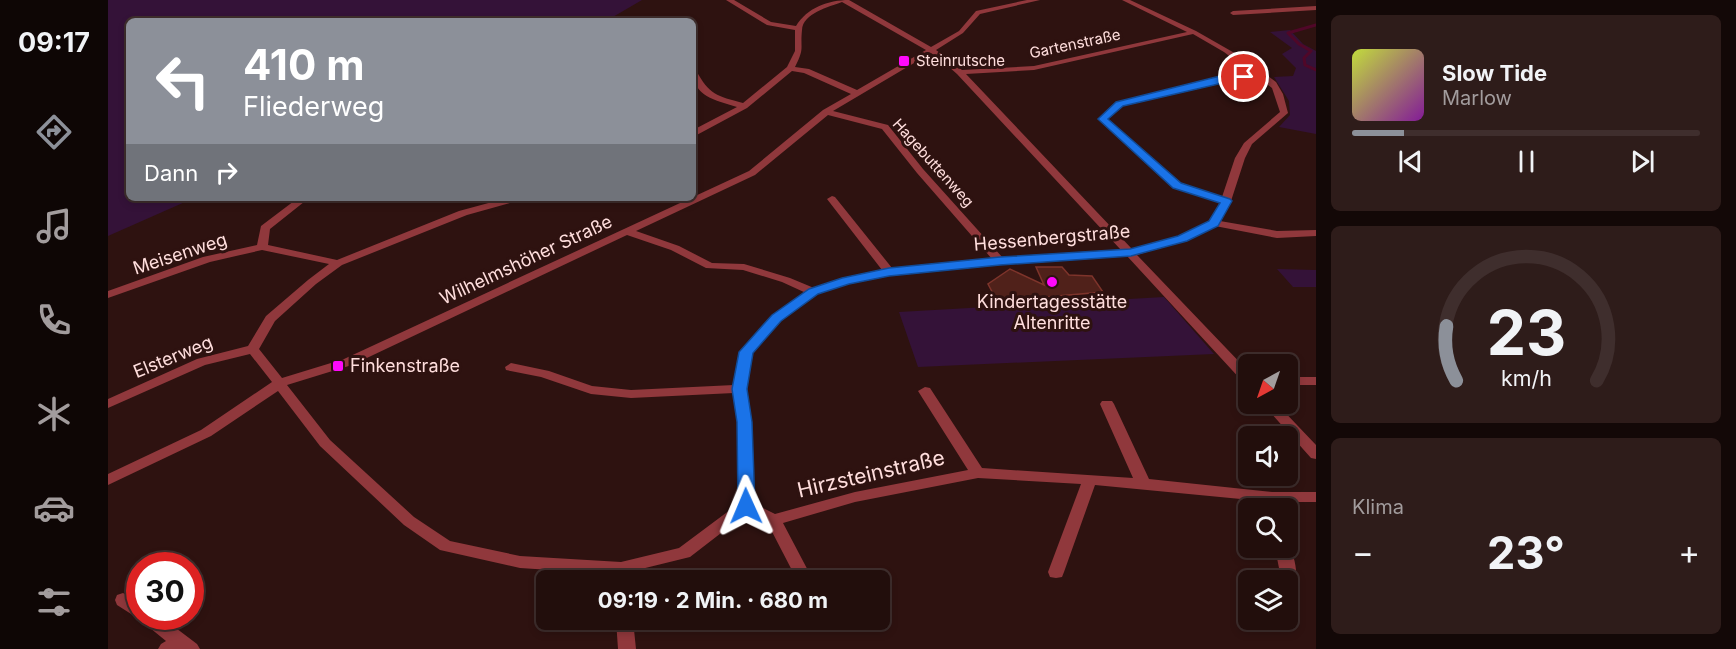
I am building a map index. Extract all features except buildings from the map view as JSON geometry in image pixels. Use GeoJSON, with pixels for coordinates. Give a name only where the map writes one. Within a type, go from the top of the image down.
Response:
{"type":"FeatureCollection","features":[{"type":"Feature","properties":{"kind":"street"},"geometry":{"type":"LineString","coordinates":[[729,0],[769,24],[798,28]]}},
{"type":"Feature","properties":{"kind":"street"},"geometry":{"type":"LineString","coordinates":[[696,132],[744,106],[790,68],[799,51],[798,28],[804,18],[814,11],[842,0],[943,57],[960,72],[1238,368]]}},
{"type":"Feature","properties":{"kind":"street","name":"Wilhelmshöher Straße"},"geometry":{"type":"LineString","coordinates":[[696,200],[752,173],[826,112],[961,32],[978,12],[1037,0]]}},
{"type":"Feature","properties":{"kind":"street"},"geometry":{"type":"LineString","coordinates":[[1125,0],[1194,32],[1238,57],[1260,76],[1272,82],[1282,100],[1284,114],[1248,142],[1240,158],[1226,201],[1214,223],[1262,234],[1296,236],[1316,233]]}},
{"type":"Feature","properties":{"kind":"street"},"geometry":{"type":"LineString","coordinates":[[1233,13],[1316,8]]}},
{"type":"Feature","properties":{"kind":"street","name":"Gartenstraße"},"geometry":{"type":"LineString","coordinates":[[960,72],[1034,68],[1194,32]]}},
{"type":"Feature","properties":{"kind":"street"},"geometry":{"type":"LineString","coordinates":[[790,68],[806,71],[856,93]]}},
{"type":"Feature","properties":{"kind":"street"},"geometry":{"type":"LineString","coordinates":[[1226,201],[1177,186],[1103,119],[1120,104],[1174,89],[1228,77],[1260,76]]}},
{"type":"Feature","properties":{"kind":"street"},"geometry":{"type":"LineString","coordinates":[[696,81],[698,87],[709,96],[744,106]]}},
{"type":"Feature","properties":{"kind":"street","name":"Hagebuttenweg"},"geometry":{"type":"LineString","coordinates":[[826,112],[885,127],[920,171],[1000,261]]}},
{"type":"Feature","properties":{"kind":"street"},"geometry":{"type":"LineString","coordinates":[[832,199],[889,272]]}},
{"type":"Feature","properties":{"kind":"street"},"geometry":{"type":"LineString","coordinates":[[300,201],[265,228],[262,247],[338,263]]}},
{"type":"Feature","properties":{"kind":"street"},"geometry":{"type":"LineString","coordinates":[[507,201],[463,213],[338,263],[312,282],[270,319],[253,349],[325,443],[409,521],[446,546],[520,562],[588,570]]}},
{"type":"Feature","properties":{"kind":"street","name":"Wilhelmshöher Straße"},"geometry":{"type":"LineString","coordinates":[[108,480],[206,433],[280,383],[348,362],[693,201]]}},
{"type":"Feature","properties":{"kind":"street","name":"Hessenbergstraße"},"geometry":{"type":"LineString","coordinates":[[746,506],[744,422],[740,389],[746,352],[777,318],[814,292],[846,281],[889,272],[1000,261],[1131,253],[1182,238],[1214,223]]}},
{"type":"Feature","properties":{"kind":"street"},"geometry":{"type":"LineString","coordinates":[[628,232],[675,248],[710,266],[744,267],[786,280],[814,292]]}},
{"type":"Feature","properties":{"kind":"street","name":"Meisenweg"},"geometry":{"type":"LineString","coordinates":[[108,295],[207,259],[262,247]]}},
{"type":"Feature","properties":{"kind":"street","name":"Elsterweg"},"geometry":{"type":"LineString","coordinates":[[108,404],[201,362],[253,349]]}},
{"type":"Feature","properties":{"kind":"street"},"geometry":{"type":"LineString","coordinates":[[511,367],[544,374],[591,390],[631,394],[740,389]]}},
{"type":"Feature","properties":{"kind":"street"},"geometry":{"type":"LineString","coordinates":[[1298,381],[1316,381]]}},
{"type":"Feature","properties":{"kind":"street","name":"Hirzsteinstraße"},"geometry":{"type":"LineString","coordinates":[[925,391],[978,473]]}},
{"type":"Feature","properties":{"kind":"street"},"geometry":{"type":"LineString","coordinates":[[1107,404],[1144,485]]}},
{"type":"Feature","properties":{"kind":"street"},"geometry":{"type":"LineString","coordinates":[[1279,414],[1316,454]]}},
{"type":"Feature","properties":{"kind":"street","name":"Hirzsteinstraße"},"geometry":{"type":"LineString","coordinates":[[774,520],[855,497],[978,473],[1144,485],[1238,498]]}},
{"type":"Feature","properties":{"kind":"street"},"geometry":{"type":"LineString","coordinates":[[1056,572],[1090,480]]}},
{"type":"Feature","properties":{"kind":"street","name":"Hirzsteinstraße"},"geometry":{"type":"LineString","coordinates":[[1298,500],[1316,497]]}},
{"type":"Feature","properties":{"kind":"street"},"geometry":{"type":"LineString","coordinates":[[634,570],[684,553],[746,506],[774,520],[800,570]]}},
{"type":"Feature","properties":{"kind":"street"},"geometry":{"type":"LineString","coordinates":[[161,630],[180,647]]}},
{"type":"Feature","properties":{"kind":"street"},"geometry":{"type":"LineString","coordinates":[[626,630],[627,645]]}},
{"type":"Feature","properties":{"kind":"shaded area"},"geometry":{"type":"Polygon","coordinates":[[[108,0],[642,0],[611,18],[126,18],[126,201],[187,201],[108,236],[108,0]]]}},
{"type":"Feature","properties":{"kind":"shaded area"},"geometry":{"type":"Polygon","coordinates":[[[1290,30],[1303,44],[1316,51],[1316,134],[1279,127],[1290,115],[1289,101],[1274,77],[1293,76],[1296,68],[1282,54],[1292,48],[1270,32],[1290,30]]]}},
{"type":"Feature","properties":{"kind":"shaded area"},"geometry":{"type":"Polygon","coordinates":[[[1277,269],[1316,270],[1316,287],[1293,287],[1277,269]]]}},
{"type":"Feature","properties":{"kind":"shaded area"},"geometry":{"type":"Polygon","coordinates":[[[1164,297],[1214,354],[918,367],[899,312],[1164,297]]]}},
{"type":"Feature","properties":{"kind":"waterway"},"geometry":{"type":"LineString","coordinates":[[1316,25],[1288,33],[1299,44],[1311,51],[1304,58],[1305,65],[1316,70]]}},
{"type":"Feature","properties":{"kind":"place","name":"Steinrutsche"},"geometry":{"type":"Point","coordinates":[904,61]}},
{"type":"Feature","properties":{"kind":"place","name":"Kindertagesstätte Altenritte"},"geometry":{"type":"Point","coordinates":[1052,282]}},
{"type":"Feature","properties":{"kind":"place","name":"Finkenstraße"},"geometry":{"type":"Point","coordinates":[338,366]}},
{"type":"Feature","properties":{"kind":"route"},"geometry":{"type":"LineString","coordinates":[[746,506],[744,422],[740,389],[746,352],[777,318],[814,292],[846,281],[889,272],[1000,261],[1131,253],[1182,238],[1214,223],[1226,201],[1177,186],[1103,119],[1120,104],[1228,77],[1244,77]]}}]}
